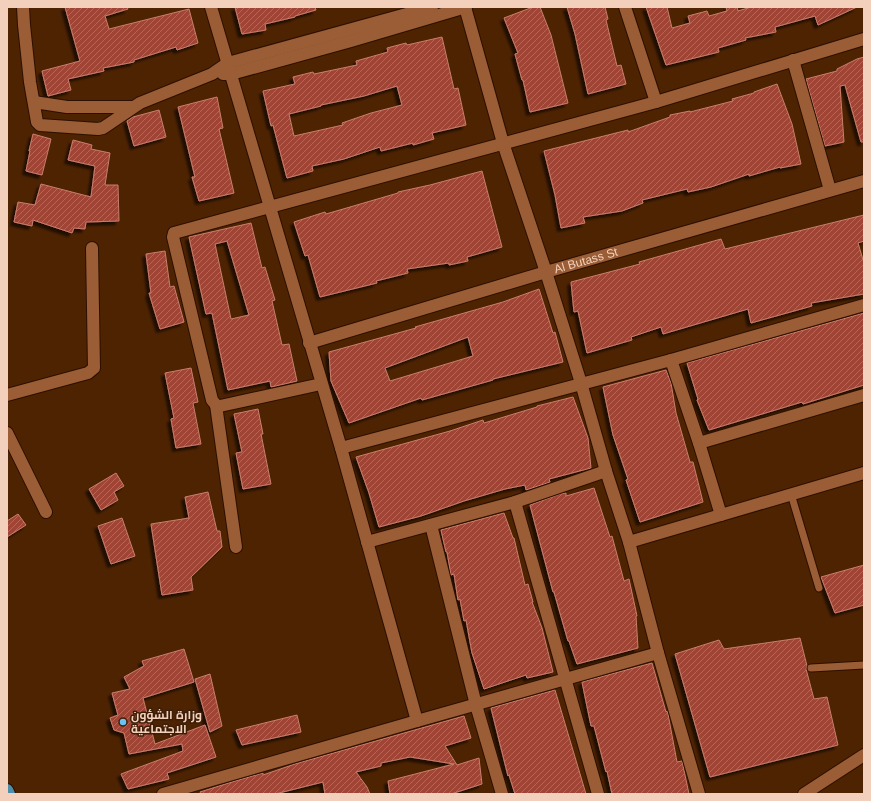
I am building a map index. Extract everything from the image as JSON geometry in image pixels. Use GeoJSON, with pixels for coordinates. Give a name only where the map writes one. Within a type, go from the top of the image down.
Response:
{"type":"FeatureCollection","features":[{"type":"Feature","properties":{"kind":"highway"},"geometry":{"type":"LineString","coordinates":[[7,790],[9,794]]}},
{"type":"Feature","properties":{"kind":"street"},"geometry":{"type":"LineString","coordinates":[[23,7],[36,119],[40,125],[98,129],[103,128],[132,107],[212,74],[432,7]]}},
{"type":"Feature","properties":{"kind":"street"},"geometry":{"type":"LineString","coordinates":[[211,7],[341,448],[417,721]]}},
{"type":"Feature","properties":{"kind":"street"},"geometry":{"type":"LineString","coordinates":[[230,68],[351,41],[465,7],[503,143],[546,272],[581,383],[606,472],[629,542],[658,653],[699,794]]}},
{"type":"Feature","properties":{"kind":"street"},"geometry":{"type":"LineString","coordinates":[[625,7],[656,102]]}},
{"type":"Feature","properties":{"kind":"street"},"geometry":{"type":"LineString","coordinates":[[236,547],[216,405],[212,400],[173,234],[656,102],[864,40]]}},
{"type":"Feature","properties":{"kind":"street"},"geometry":{"type":"LineString","coordinates":[[793,60],[830,190]]}},
{"type":"Feature","properties":{"kind":"street"},"geometry":{"type":"LineString","coordinates":[[34,102],[66,107],[132,107]]}},
{"type":"Feature","properties":{"kind":"street","name":"Al Butass St"},"geometry":{"type":"LineString","coordinates":[[309,343],[546,272],[864,180]]}},
{"type":"Feature","properties":{"kind":"street"},"geometry":{"type":"LineString","coordinates":[[7,395],[88,373],[94,368],[92,248]]}},
{"type":"Feature","properties":{"kind":"street"},"geometry":{"type":"LineString","coordinates":[[341,448],[671,360],[864,305]]}},
{"type":"Feature","properties":{"kind":"street"},"geometry":{"type":"LineString","coordinates":[[671,360],[721,515]]}},
{"type":"Feature","properties":{"kind":"street"},"geometry":{"type":"LineString","coordinates":[[216,405],[220,406],[321,384]]}},
{"type":"Feature","properties":{"kind":"street"},"geometry":{"type":"LineString","coordinates":[[699,443],[864,395]]}},
{"type":"Feature","properties":{"kind":"street"},"geometry":{"type":"LineString","coordinates":[[7,433],[46,512]]}},
{"type":"Feature","properties":{"kind":"street"},"geometry":{"type":"LineString","coordinates":[[367,542],[515,502],[606,472]]}},
{"type":"Feature","properties":{"kind":"street"},"geometry":{"type":"LineString","coordinates":[[629,542],[864,473]]}},
{"type":"Feature","properties":{"kind":"street"},"geometry":{"type":"LineString","coordinates":[[515,502],[598,794]]}},
{"type":"Feature","properties":{"kind":"street"},"geometry":{"type":"LineString","coordinates":[[430,525],[476,705],[502,794]]}},
{"type":"Feature","properties":{"kind":"street"},"geometry":{"type":"LineString","coordinates":[[163,794],[190,790],[417,721],[658,653]]}},
{"type":"Feature","properties":{"kind":"street"},"geometry":{"type":"LineString","coordinates":[[804,794],[864,755]]}},
{"type":"Feature","properties":{"kind":"lane"},"geometry":{"type":"LineString","coordinates":[[791,494],[819,588]]}},
{"type":"Feature","properties":{"kind":"lane"},"geometry":{"type":"LineString","coordinates":[[811,668],[864,665]]}},
{"type":"Feature","properties":{"kind":"building"},"geometry":{"type":"Polygon","coordinates":[[[65,7],[127,7],[128,9],[105,16],[109,29],[189,9],[198,43],[177,50],[176,47],[134,60],[134,62],[103,68],[104,71],[68,79],[71,90],[48,96],[42,71],[80,61],[65,7]]]}},
{"type":"Feature","properties":{"kind":"building"},"geometry":{"type":"Polygon","coordinates":[[[235,7],[315,7],[316,10],[265,24],[266,30],[242,34],[235,7]]]}},
{"type":"Feature","properties":{"kind":"building"},"geometry":{"type":"Polygon","coordinates":[[[533,7],[540,7],[551,35],[568,103],[530,112],[523,80],[515,54],[518,53],[504,18],[533,7]]]}},
{"type":"Feature","properties":{"kind":"building"},"geometry":{"type":"Polygon","coordinates":[[[567,7],[605,7],[608,19],[606,20],[617,66],[621,65],[626,84],[588,94],[575,34],[567,7]]]}},
{"type":"Feature","properties":{"kind":"building"},"geometry":{"type":"Polygon","coordinates":[[[646,7],[667,7],[672,28],[690,23],[688,16],[707,11],[709,16],[727,11],[726,7],[737,7],[738,11],[751,7],[857,7],[818,25],[815,16],[775,27],[776,32],[745,38],[746,40],[718,48],[719,52],[666,65],[646,7]]]}},
{"type":"Feature","properties":{"kind":"building"},"geometry":{"type":"Polygon","coordinates":[[[442,37],[454,89],[458,88],[466,125],[432,133],[434,139],[413,145],[413,143],[381,151],[380,147],[344,159],[312,166],[313,171],[287,178],[273,125],[271,126],[263,91],[295,84],[293,77],[313,72],[314,74],[357,65],[356,61],[388,52],[387,48],[406,43],[407,45],[442,37]],[[397,86],[364,96],[321,105],[289,114],[294,136],[343,125],[342,123],[371,113],[402,105],[397,86]]]}},
{"type":"Feature","properties":{"kind":"building"},"geometry":{"type":"Polygon","coordinates":[[[864,57],[864,142],[861,142],[845,85],[840,86],[844,142],[825,146],[806,79],[837,71],[837,69],[864,57]]]}},
{"type":"Feature","properties":{"kind":"building"},"geometry":{"type":"Polygon","coordinates":[[[777,84],[792,124],[801,164],[780,167],[749,176],[749,174],[711,187],[688,192],[687,189],[642,200],[643,203],[622,211],[583,217],[585,223],[561,228],[555,195],[544,151],[628,130],[628,132],[670,117],[670,115],[690,112],[733,101],[732,99],[754,93],[777,84]]]}},
{"type":"Feature","properties":{"kind":"building"},"geometry":{"type":"Polygon","coordinates":[[[217,97],[223,128],[219,129],[234,193],[199,201],[192,177],[195,177],[178,107],[217,97]]]}},
{"type":"Feature","properties":{"kind":"building"},"geometry":{"type":"Polygon","coordinates":[[[159,110],[166,137],[134,146],[127,121],[133,117],[159,110]]]}},
{"type":"Feature","properties":{"kind":"building"},"geometry":{"type":"Polygon","coordinates":[[[33,134],[51,139],[42,175],[26,171],[33,134]]]}},
{"type":"Feature","properties":{"kind":"building"},"geometry":{"type":"Polygon","coordinates":[[[73,140],[92,145],[91,149],[110,153],[105,185],[118,185],[119,221],[86,222],[85,229],[74,228],[72,233],[33,220],[32,226],[14,222],[18,202],[35,205],[41,184],[91,197],[95,166],[68,160],[73,140]]]}},
{"type":"Feature","properties":{"kind":"building"},"geometry":{"type":"Polygon","coordinates":[[[482,171],[502,247],[467,257],[468,261],[449,265],[449,263],[407,269],[408,273],[376,281],[377,283],[320,297],[308,255],[305,256],[294,222],[398,192],[482,171]]]}},
{"type":"Feature","properties":{"kind":"building"},"geometry":{"type":"Polygon","coordinates":[[[864,215],[864,241],[858,243],[864,263],[864,294],[811,303],[812,306],[751,323],[748,309],[663,334],[661,327],[631,337],[632,340],[587,353],[578,311],[574,312],[571,282],[640,264],[639,262],[721,239],[725,249],[864,215]]]}},
{"type":"Feature","properties":{"kind":"building"},"geometry":{"type":"Polygon","coordinates":[[[251,223],[262,268],[265,267],[275,300],[272,301],[282,345],[289,344],[297,381],[271,387],[270,381],[228,390],[212,313],[206,314],[189,237],[251,223]],[[227,241],[215,244],[231,319],[249,315],[227,241]]]}},
{"type":"Feature","properties":{"kind":"building"},"geometry":{"type":"Polygon","coordinates":[[[165,251],[170,287],[174,286],[184,322],[160,329],[149,293],[151,293],[146,254],[165,251]]]}},
{"type":"Feature","properties":{"kind":"building"},"geometry":{"type":"Polygon","coordinates":[[[539,289],[553,333],[555,332],[563,362],[493,379],[422,400],[421,398],[349,423],[331,381],[329,352],[503,302],[539,289]],[[468,337],[385,368],[390,381],[473,356],[468,337]]]}},
{"type":"Feature","properties":{"kind":"building"},"geometry":{"type":"Polygon","coordinates":[[[864,313],[864,385],[803,404],[802,402],[709,430],[697,400],[698,399],[687,363],[864,313]]]}},
{"type":"Feature","properties":{"kind":"building"},"geometry":{"type":"Polygon","coordinates":[[[191,368],[198,402],[193,403],[201,444],[176,448],[171,419],[174,418],[165,373],[191,368]]]}},
{"type":"Feature","properties":{"kind":"building"},"geometry":{"type":"Polygon","coordinates":[[[666,370],[671,383],[676,413],[690,462],[693,462],[703,502],[640,522],[626,480],[628,479],[613,435],[603,387],[666,370]]]}},
{"type":"Feature","properties":{"kind":"building"},"geometry":{"type":"Polygon","coordinates":[[[573,397],[588,438],[591,468],[549,479],[550,482],[526,490],[525,485],[505,489],[421,516],[379,527],[356,457],[450,431],[483,420],[484,423],[537,406],[573,397]]]}},
{"type":"Feature","properties":{"kind":"building"},"geometry":{"type":"Polygon","coordinates":[[[258,409],[263,434],[261,434],[271,484],[243,489],[236,453],[242,452],[234,414],[258,409]]]}},
{"type":"Feature","properties":{"kind":"building"},"geometry":{"type":"Polygon","coordinates":[[[116,473],[124,486],[114,492],[118,500],[101,510],[89,489],[116,473]]]}},
{"type":"Feature","properties":{"kind":"building"},"geometry":{"type":"Polygon","coordinates":[[[594,488],[610,537],[612,536],[624,581],[629,579],[637,616],[638,648],[577,664],[568,641],[553,592],[530,505],[560,494],[566,493],[566,496],[594,488]]]}},
{"type":"Feature","properties":{"kind":"building"},"geometry":{"type":"Polygon","coordinates":[[[208,492],[217,531],[220,531],[222,547],[191,577],[193,590],[162,595],[151,524],[189,518],[185,497],[208,492]]]}},
{"type":"Feature","properties":{"kind":"building"},"geometry":{"type":"Polygon","coordinates":[[[504,513],[514,538],[525,585],[528,584],[532,602],[542,628],[553,672],[527,678],[526,675],[484,689],[472,653],[466,620],[464,621],[460,599],[458,600],[454,574],[451,575],[441,530],[504,513]]]}},
{"type":"Feature","properties":{"kind":"building"},"geometry":{"type":"Polygon","coordinates":[[[18,514],[26,525],[7,537],[7,521],[18,514]]]}},
{"type":"Feature","properties":{"kind":"building"},"geometry":{"type":"Polygon","coordinates":[[[122,518],[135,556],[111,564],[98,526],[122,518]]]}},
{"type":"Feature","properties":{"kind":"building"},"geometry":{"type":"Polygon","coordinates":[[[864,565],[864,605],[835,613],[821,577],[864,565]]]}},
{"type":"Feature","properties":{"kind":"building"},"geometry":{"type":"Polygon","coordinates":[[[800,638],[814,699],[827,697],[838,745],[710,777],[675,654],[719,640],[724,649],[800,638]]]}},
{"type":"Feature","properties":{"kind":"building"},"geometry":{"type":"Polygon","coordinates":[[[184,649],[194,682],[143,698],[155,744],[205,725],[216,757],[167,773],[169,779],[128,789],[121,774],[183,751],[182,744],[129,754],[124,733],[114,730],[110,718],[118,715],[112,693],[130,689],[124,677],[144,666],[142,661],[184,649]]]}},
{"type":"Feature","properties":{"kind":"building"},"geometry":{"type":"Polygon","coordinates":[[[652,663],[666,712],[667,711],[668,714],[677,762],[682,761],[689,794],[612,794],[594,726],[591,726],[582,682],[652,663]]]}},
{"type":"Feature","properties":{"kind":"building"},"geometry":{"type":"Polygon","coordinates":[[[210,674],[222,726],[210,732],[195,679],[210,674]]]}},
{"type":"Feature","properties":{"kind":"building"},"geometry":{"type":"Polygon","coordinates":[[[555,690],[586,794],[515,794],[509,775],[508,776],[491,708],[555,690]]]}},
{"type":"Feature","properties":{"kind":"building"},"geometry":{"type":"Polygon","coordinates":[[[297,715],[301,732],[242,745],[236,730],[297,715]]]}},
{"type":"Feature","properties":{"kind":"building"},"geometry":{"type":"Polygon","coordinates":[[[464,716],[471,738],[445,746],[457,765],[479,758],[482,784],[451,794],[390,794],[388,781],[454,764],[410,757],[381,763],[381,766],[356,772],[367,787],[370,794],[325,794],[323,782],[275,794],[201,794],[200,792],[263,773],[263,775],[295,764],[464,716]]]}},
{"type":"Feature","properties":{"kind":"place","name":"وزارة الشؤون الاجتماعية"},"geometry":{"type":"Point","coordinates":[123,722]}}]}
